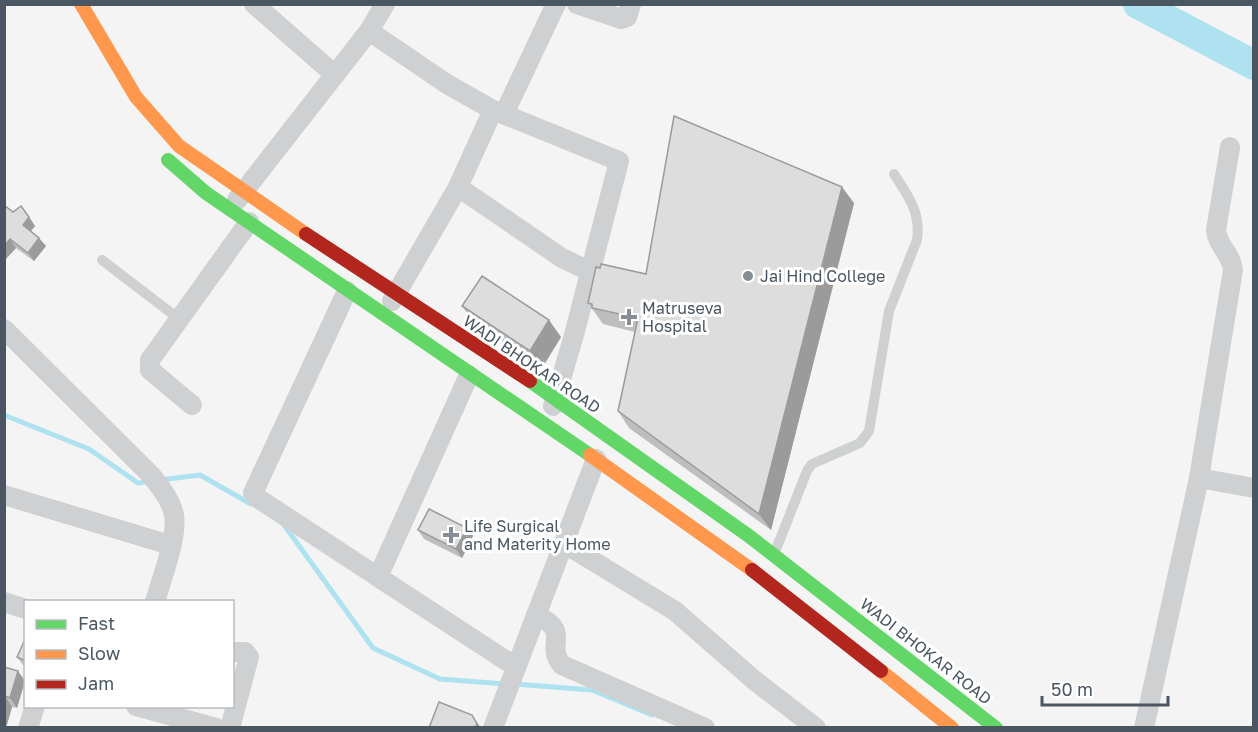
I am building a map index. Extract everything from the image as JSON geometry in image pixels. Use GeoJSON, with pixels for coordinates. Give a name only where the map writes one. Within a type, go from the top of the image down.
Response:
{"type":"FeatureCollection","features":[{"type":"Feature","properties":{"kind":"main road","name":"WADI BHOKAR ROAD"},"geometry":{"type":"LineString","coordinates":[[81,4],[136,97],[180,146],[242,192],[555,398],[774,555],[996,728]]}},
{"type":"Feature","properties":{"kind":"main road"},"geometry":{"type":"LineString","coordinates":[[160,153],[206,193],[596,459],[766,580],[949,725],[965,702]]}},
{"type":"Feature","properties":{"kind":"street"},"geometry":{"type":"LineString","coordinates":[[254,4],[335,75]]}},
{"type":"Feature","properties":{"kind":"street"},"geometry":{"type":"LineString","coordinates":[[230,209],[369,31],[385,4]]}},
{"type":"Feature","properties":{"kind":"street"},"geometry":{"type":"LineString","coordinates":[[384,316],[458,187],[555,4]]}},
{"type":"Feature","properties":{"kind":"street"},"geometry":{"type":"LineString","coordinates":[[577,4],[621,19],[627,17],[631,4]]}},
{"type":"Feature","properties":{"kind":"street"},"geometry":{"type":"LineString","coordinates":[[369,31],[447,84],[498,112],[619,162],[591,272],[547,426]]}},
{"type":"Feature","properties":{"kind":"street"},"geometry":{"type":"LineString","coordinates":[[1144,728],[1199,478],[1233,267],[1217,238],[1216,230],[1230,147]]}},
{"type":"Feature","properties":{"kind":"street"},"geometry":{"type":"LineString","coordinates":[[458,187],[561,258],[591,272]]}},
{"type":"Feature","properties":{"kind":"street"},"geometry":{"type":"LineString","coordinates":[[192,405],[148,366],[249,222]]}},
{"type":"Feature","properties":{"kind":"street"},"geometry":{"type":"LineString","coordinates":[[347,291],[253,493],[514,671]]}},
{"type":"Feature","properties":{"kind":"street"},"geometry":{"type":"LineString","coordinates":[[4,329],[151,475],[166,495],[174,515],[170,544],[156,600]]}},
{"type":"Feature","properties":{"kind":"street"},"geometry":{"type":"LineString","coordinates":[[378,577],[470,375]]}},
{"type":"Feature","properties":{"kind":"street"},"geometry":{"type":"LineString","coordinates":[[493,728],[596,459]]}},
{"type":"Feature","properties":{"kind":"street"},"geometry":{"type":"LineString","coordinates":[[1199,478],[1254,488]]}},
{"type":"Feature","properties":{"kind":"street"},"geometry":{"type":"LineString","coordinates":[[4,495],[170,544]]}},
{"type":"Feature","properties":{"kind":"street"},"geometry":{"type":"LineString","coordinates":[[565,544],[675,611],[754,680],[816,728]]}},
{"type":"Feature","properties":{"kind":"street"},"geometry":{"type":"LineString","coordinates":[[4,602],[24,608]]}},
{"type":"Feature","properties":{"kind":"street"},"geometry":{"type":"LineString","coordinates":[[536,615],[552,622],[555,627],[556,656],[562,665],[705,728]]}},
{"type":"Feature","properties":{"kind":"street"},"geometry":{"type":"LineString","coordinates":[[230,728],[249,657],[245,652],[234,652]]}},
{"type":"Feature","properties":{"kind":"street"},"geometry":{"type":"LineString","coordinates":[[28,728],[34,708]]}},
{"type":"Feature","properties":{"kind":"street"},"geometry":{"type":"LineString","coordinates":[[143,708],[216,728]]}},
{"type":"Feature","properties":{"kind":"lane"},"geometry":{"type":"LineString","coordinates":[[774,555],[807,471],[812,464],[860,443],[869,431],[889,311],[917,240],[919,228],[914,206],[894,174]]}},
{"type":"Feature","properties":{"kind":"lane"},"geometry":{"type":"LineString","coordinates":[[102,260],[179,319]]}},
{"type":"Feature","properties":{"kind":"building","name":"Jai Hind College"},"geometry":{"type":"Polygon","coordinates":[[[674,116],[842,187],[759,514],[618,411],[638,318],[592,308],[592,304],[588,303],[596,267],[600,268],[601,264],[646,274],[674,116]]]}},
{"type":"Feature","properties":{"kind":"building"},"geometry":{"type":"Polygon","coordinates":[[[4,205],[13,212],[21,206],[29,217],[23,225],[39,238],[28,253],[10,239],[4,246],[4,205]]]}},
{"type":"Feature","properties":{"kind":"building"},"geometry":{"type":"Polygon","coordinates":[[[482,276],[549,320],[530,351],[462,306],[482,276]]]}},
{"type":"Feature","properties":{"kind":"building"},"geometry":{"type":"Polygon","coordinates":[[[429,509],[467,528],[456,549],[418,530],[429,509]]]}},
{"type":"Feature","properties":{"kind":"building"},"geometry":{"type":"Polygon","coordinates":[[[24,641],[24,660],[17,657],[24,641]]]}},
{"type":"Feature","properties":{"kind":"building"},"geometry":{"type":"Polygon","coordinates":[[[4,667],[18,671],[10,698],[5,696],[4,698],[4,667]]]}},
{"type":"Feature","properties":{"kind":"building"},"geometry":{"type":"Polygon","coordinates":[[[439,702],[472,715],[477,724],[475,728],[429,728],[439,702]]]}},
{"type":"Feature","properties":{"kind":"waterway"},"geometry":{"type":"LineString","coordinates":[[1138,4],[1254,65]]}},
{"type":"Feature","properties":{"kind":"waterway"},"geometry":{"type":"LineString","coordinates":[[4,415],[89,449],[138,483],[151,481]]}},
{"type":"Feature","properties":{"kind":"waterway"},"geometry":{"type":"LineString","coordinates":[[160,480],[200,475],[251,504]]}},
{"type":"Feature","properties":{"kind":"waterway"},"geometry":{"type":"LineString","coordinates":[[284,525],[373,648],[440,679],[505,684]]}},
{"type":"Feature","properties":{"kind":"waterway"},"geometry":{"type":"LineString","coordinates":[[514,684],[592,690],[652,715]]}},
{"type":"Feature","properties":{"kind":"traffic: fast"},"geometry":{"type":"LineString","coordinates":[[168,160],[206,193],[590,455]]}},
{"type":"Feature","properties":{"kind":"traffic: fast"},"geometry":{"type":"LineString","coordinates":[[530,381],[749,536],[996,728]]}},
{"type":"Feature","properties":{"kind":"traffic: slow"},"geometry":{"type":"LineString","coordinates":[[81,4],[136,97],[179,146],[306,234]]}},
{"type":"Feature","properties":{"kind":"traffic: slow"},"geometry":{"type":"LineString","coordinates":[[590,455],[752,570]]}},
{"type":"Feature","properties":{"kind":"traffic: slow"},"geometry":{"type":"LineString","coordinates":[[881,671],[952,728]]}},
{"type":"Feature","properties":{"kind":"traffic: jam"},"geometry":{"type":"LineString","coordinates":[[306,234],[530,381]]}},
{"type":"Feature","properties":{"kind":"traffic: jam"},"geometry":{"type":"LineString","coordinates":[[752,570],[881,671]]}},
{"type":"Feature","properties":{"kind":"place","name":"Jai Hind College"},"geometry":{"type":"Point","coordinates":[748,276]}},
{"type":"Feature","properties":{"kind":"place","name":"Matruseva Hospital"},"geometry":{"type":"Point","coordinates":[629,317]}},
{"type":"Feature","properties":{"kind":"place","name":"Life Surgical and Materity Home"},"geometry":{"type":"Point","coordinates":[451,535]}}]}
